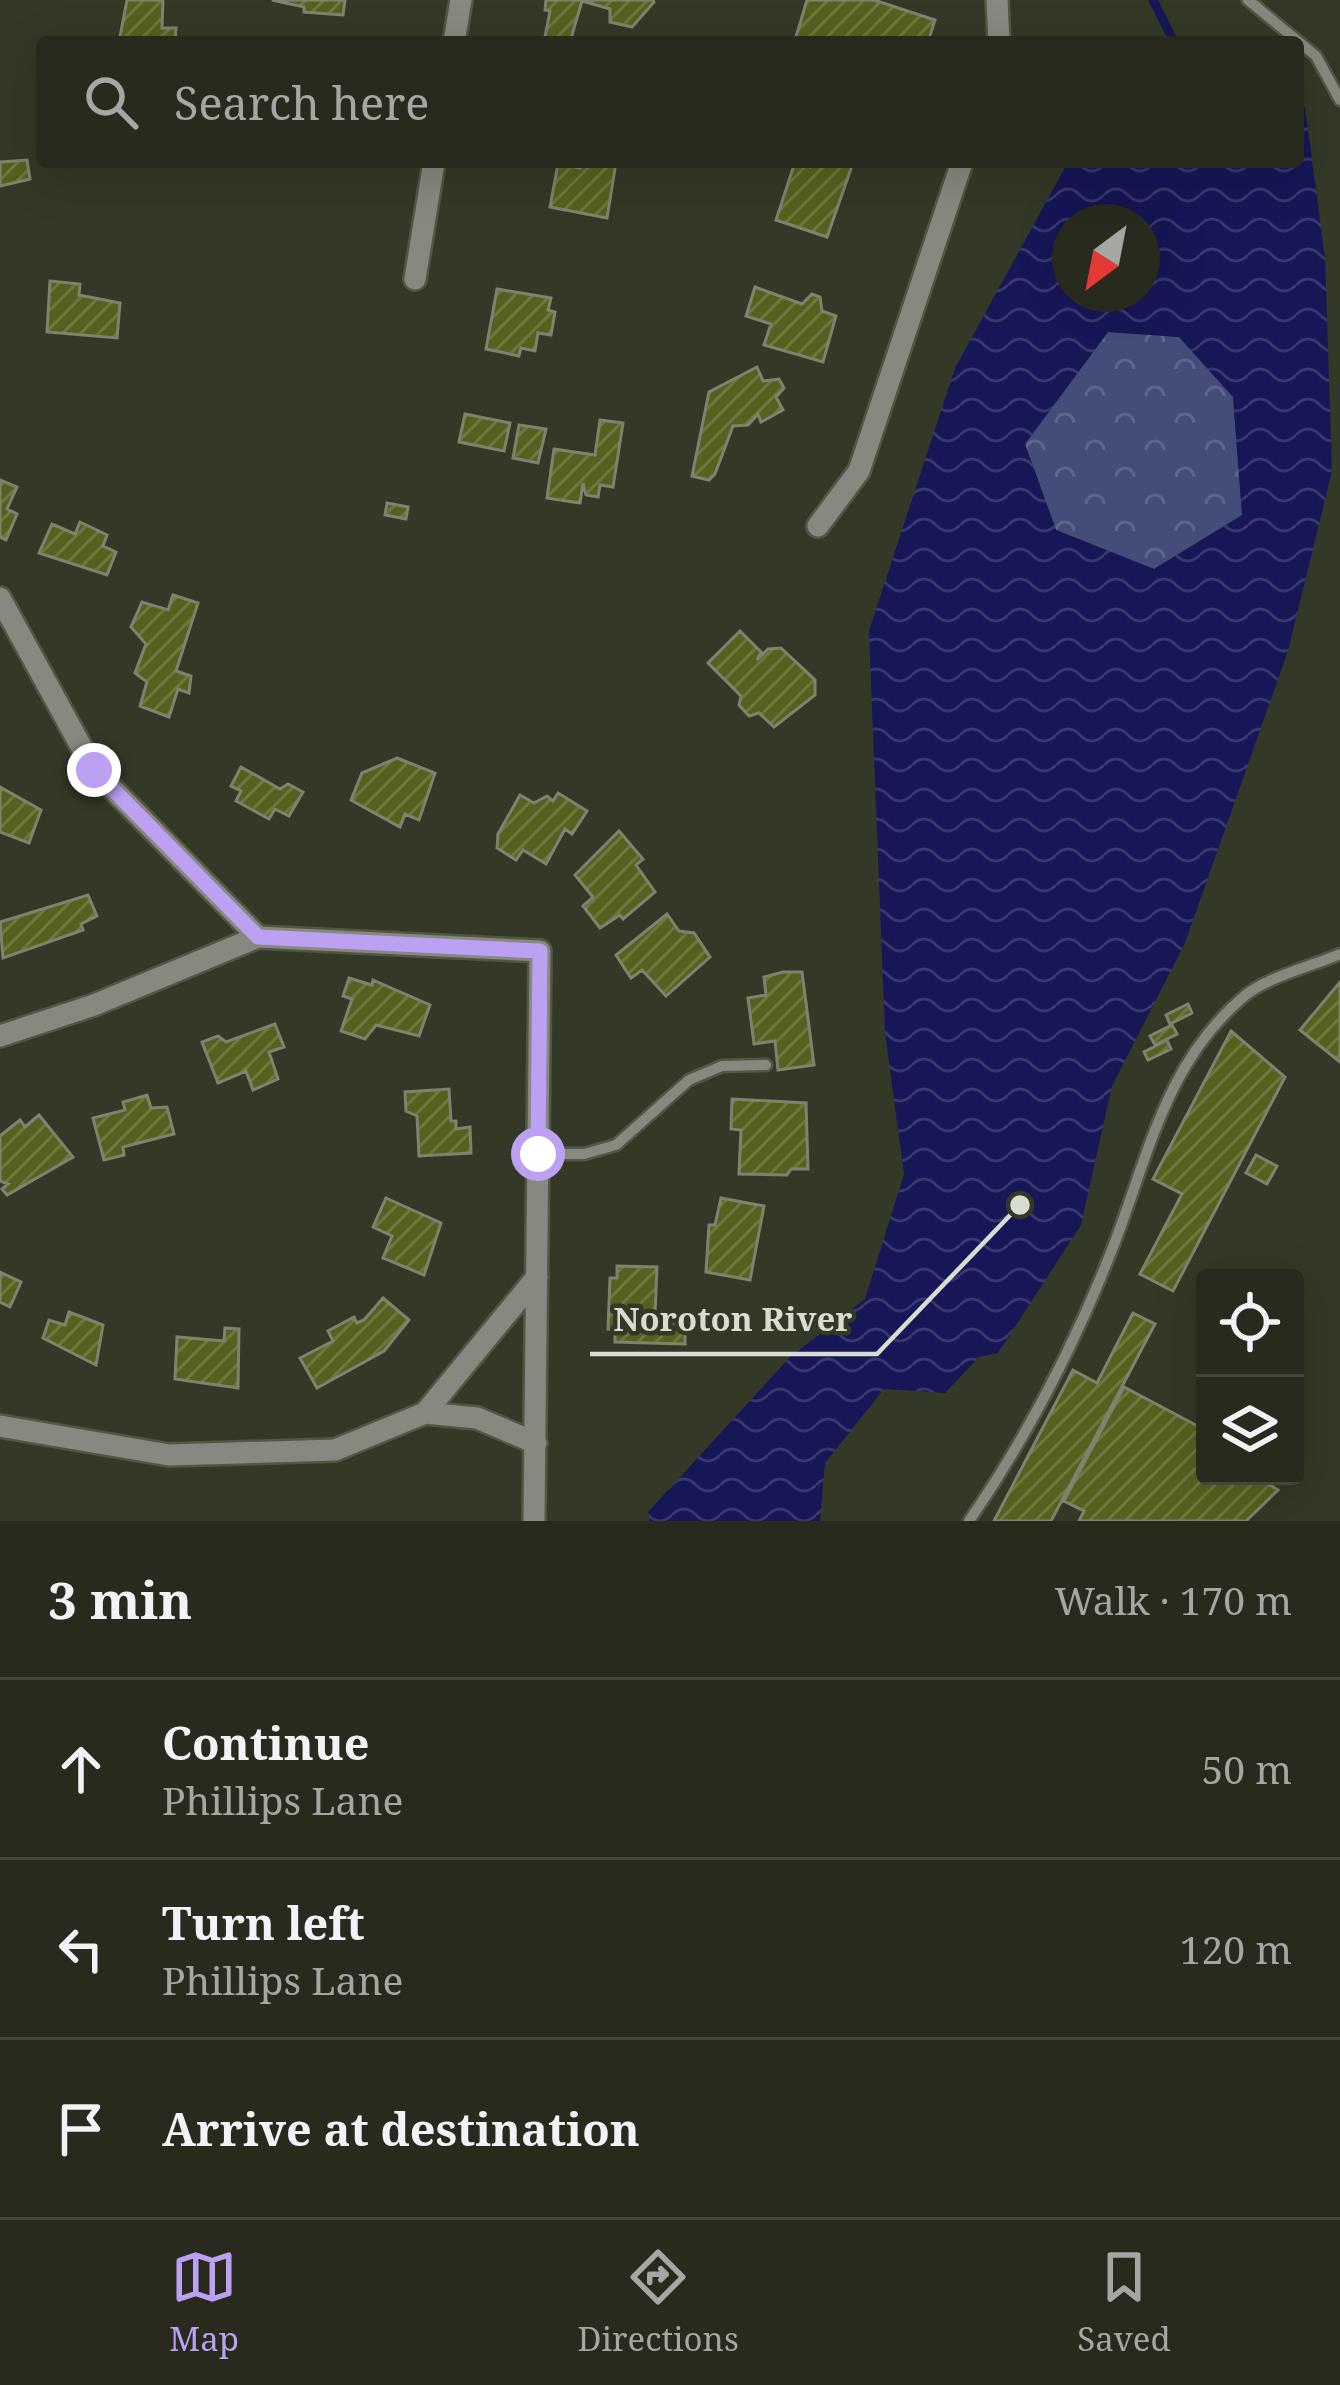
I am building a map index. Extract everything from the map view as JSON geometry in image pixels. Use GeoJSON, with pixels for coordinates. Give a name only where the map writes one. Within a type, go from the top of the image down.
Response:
{"type":"FeatureCollection","features":[{"type":"Feature","properties":{"kind":"street"},"geometry":{"type":"LineString","coordinates":[[455,36],[461,0]]}},
{"type":"Feature","properties":{"kind":"street"},"geometry":{"type":"LineString","coordinates":[[997,0],[999,36]]}},
{"type":"Feature","properties":{"kind":"street"},"geometry":{"type":"LineString","coordinates":[[415,279],[433,168]]}},
{"type":"Feature","properties":{"kind":"street"},"geometry":{"type":"LineString","coordinates":[[818,526],[859,471],[960,168]]}},
{"type":"Feature","properties":{"kind":"street"},"geometry":{"type":"LineString","coordinates":[[0,598],[94,770],[258,937]]}},
{"type":"Feature","properties":{"kind":"street"},"geometry":{"type":"LineString","coordinates":[[0,1036],[94,1005],[258,937],[540,951],[535,1521]]}},
{"type":"Feature","properties":{"kind":"street"},"geometry":{"type":"LineString","coordinates":[[425,1413],[537,1276]]}},
{"type":"Feature","properties":{"kind":"street"},"geometry":{"type":"LineString","coordinates":[[0,1426],[169,1455],[335,1450],[425,1413],[478,1418],[536,1443]]}},
{"type":"Feature","properties":{"kind":"lane"},"geometry":{"type":"LineString","coordinates":[[1248,0],[1292,36]]}},
{"type":"Feature","properties":{"kind":"lane"},"geometry":{"type":"LineString","coordinates":[[1304,46],[1316,56],[1340,100]]}},
{"type":"Feature","properties":{"kind":"lane"},"geometry":{"type":"LineString","coordinates":[[969,1521],[1015,1454],[1050,1381],[1113,1247],[1166,1095],[1198,1043],[1246,994],[1340,954]]}},
{"type":"Feature","properties":{"kind":"lane"},"geometry":{"type":"LineString","coordinates":[[538,1154],[584,1154],[616,1145],[688,1080],[722,1066],[766,1065]]}},
{"type":"Feature","properties":{"kind":"green space"},"geometry":{"type":"Polygon","coordinates":[[[1108,332],[1179,337],[1233,397],[1242,515],[1154,569],[1056,530],[1025,444],[1108,332]]]}},
{"type":"Feature","properties":{"kind":"water"},"geometry":{"type":"Polygon","coordinates":[[[1305,107],[1325,258],[1332,471],[1288,651],[1185,943],[1112,1086],[1081,1225],[998,1353],[979,1357],[945,1393],[884,1389],[825,1463],[820,1521],[650,1521],[648,1512],[790,1357],[865,1299],[904,1174],[885,1033],[869,631],[955,368],[1065,168],[1304,168],[1305,107]],[[1108,332],[1025,444],[1056,530],[1154,569],[1242,515],[1233,397],[1179,337],[1108,332]]]}},
{"type":"Feature","properties":{"kind":"building"},"geometry":{"type":"Polygon","coordinates":[[[127,0],[163,0],[162,28],[176,28],[175,36],[120,36],[127,0]]]}},
{"type":"Feature","properties":{"kind":"building"},"geometry":{"type":"Polygon","coordinates":[[[272,0],[345,0],[343,15],[304,12],[304,7],[272,0]]]}},
{"type":"Feature","properties":{"kind":"building"},"geometry":{"type":"Polygon","coordinates":[[[546,0],[654,2],[632,27],[610,22],[610,9],[582,1],[572,36],[545,36],[550,11],[545,10],[546,0]]]}},
{"type":"Feature","properties":{"kind":"building"},"geometry":{"type":"Polygon","coordinates":[[[807,0],[874,0],[935,20],[930,36],[796,36],[807,0]]]}},
{"type":"Feature","properties":{"kind":"building"},"geometry":{"type":"Polygon","coordinates":[[[27,160],[30,179],[0,186],[0,162],[27,160]]]}},
{"type":"Feature","properties":{"kind":"building"},"geometry":{"type":"Polygon","coordinates":[[[557,168],[615,168],[607,218],[550,207],[557,168]]]}},
{"type":"Feature","properties":{"kind":"building"},"geometry":{"type":"Polygon","coordinates":[[[793,168],[851,168],[827,237],[776,220],[793,168]]]}},
{"type":"Feature","properties":{"kind":"building"},"geometry":{"type":"Polygon","coordinates":[[[50,281],[80,284],[79,295],[120,303],[117,338],[47,332],[50,281]]]}},
{"type":"Feature","properties":{"kind":"building"},"geometry":{"type":"Polygon","coordinates":[[[755,287],[802,304],[812,294],[820,297],[822,311],[836,316],[823,362],[764,345],[771,324],[746,316],[755,287]]]}},
{"type":"Feature","properties":{"kind":"building"},"geometry":{"type":"Polygon","coordinates":[[[497,289],[551,298],[548,310],[555,312],[551,335],[538,333],[535,351],[521,348],[519,356],[486,349],[497,289]]]}},
{"type":"Feature","properties":{"kind":"building"},"geometry":{"type":"Polygon","coordinates":[[[757,367],[763,381],[779,379],[784,388],[776,397],[783,410],[761,422],[758,414],[748,425],[733,426],[715,474],[709,480],[692,476],[709,392],[757,367]]]}},
{"type":"Feature","properties":{"kind":"building"},"geometry":{"type":"Polygon","coordinates":[[[465,414],[510,423],[504,451],[459,442],[465,414]]]}},
{"type":"Feature","properties":{"kind":"building"},"geometry":{"type":"Polygon","coordinates":[[[600,420],[623,423],[613,487],[600,485],[598,497],[586,495],[583,483],[580,503],[547,498],[554,449],[595,455],[600,420]]]}},
{"type":"Feature","properties":{"kind":"building"},"geometry":{"type":"Polygon","coordinates":[[[519,425],[546,429],[538,463],[513,458],[519,425]]]}},
{"type":"Feature","properties":{"kind":"building"},"geometry":{"type":"Polygon","coordinates":[[[0,480],[17,487],[7,509],[17,514],[6,540],[0,537],[0,480]]]}},
{"type":"Feature","properties":{"kind":"building"},"geometry":{"type":"Polygon","coordinates":[[[387,503],[408,507],[406,519],[385,515],[387,503]]]}},
{"type":"Feature","properties":{"kind":"building"},"geometry":{"type":"Polygon","coordinates":[[[80,522],[107,535],[103,546],[116,552],[107,575],[39,553],[52,524],[75,534],[80,522]]]}},
{"type":"Feature","properties":{"kind":"building"},"geometry":{"type":"Polygon","coordinates":[[[173,595],[198,603],[176,671],[191,676],[189,693],[178,689],[169,717],[140,706],[147,682],[135,673],[146,644],[131,627],[142,602],[168,610],[173,595]]]}},
{"type":"Feature","properties":{"kind":"building"},"geometry":{"type":"Polygon","coordinates":[[[740,631],[761,652],[757,660],[768,649],[781,648],[815,680],[815,695],[774,727],[759,713],[749,716],[739,705],[741,696],[708,663],[740,631]]]}},
{"type":"Feature","properties":{"kind":"building"},"geometry":{"type":"Polygon","coordinates":[[[397,758],[435,773],[419,820],[405,814],[400,827],[351,800],[362,773],[397,758]]]}},
{"type":"Feature","properties":{"kind":"building"},"geometry":{"type":"Polygon","coordinates":[[[241,767],[280,789],[288,784],[303,792],[289,816],[275,809],[269,819],[236,801],[241,791],[231,786],[241,767]]]}},
{"type":"Feature","properties":{"kind":"building"},"geometry":{"type":"Polygon","coordinates":[[[0,787],[41,810],[29,843],[0,832],[0,787]]]}},
{"type":"Feature","properties":{"kind":"building"},"geometry":{"type":"Polygon","coordinates":[[[558,793],[587,811],[572,834],[565,829],[546,864],[523,850],[516,860],[497,848],[498,834],[520,795],[534,803],[547,796],[553,801],[558,793]]]}},
{"type":"Feature","properties":{"kind":"building"},"geometry":{"type":"Polygon","coordinates":[[[619,831],[643,859],[636,865],[655,892],[623,919],[620,915],[600,928],[583,906],[593,897],[575,875],[619,831]]]}},
{"type":"Feature","properties":{"kind":"building"},"geometry":{"type":"Polygon","coordinates":[[[88,895],[97,916],[81,924],[83,930],[3,958],[0,922],[88,895]]]}},
{"type":"Feature","properties":{"kind":"building"},"geometry":{"type":"Polygon","coordinates":[[[667,914],[679,931],[694,933],[710,957],[666,996],[642,970],[631,978],[616,955],[667,914]]]}},
{"type":"Feature","properties":{"kind":"building"},"geometry":{"type":"Polygon","coordinates":[[[802,972],[814,1065],[778,1070],[775,1041],[754,1044],[748,998],[766,995],[764,977],[802,972]]]}},
{"type":"Feature","properties":{"kind":"building"},"geometry":{"type":"Polygon","coordinates":[[[349,978],[372,985],[373,980],[430,1005],[419,1036],[376,1025],[365,1039],[341,1031],[352,999],[343,996],[349,978]]]}},
{"type":"Feature","properties":{"kind":"building"},"geometry":{"type":"Polygon","coordinates":[[[1340,982],[1340,1062],[1300,1030],[1340,982]]]}},
{"type":"Feature","properties":{"kind":"building"},"geometry":{"type":"Polygon","coordinates":[[[1188,1004],[1192,1013],[1170,1024],[1166,1015],[1188,1004]]]}},
{"type":"Feature","properties":{"kind":"building"},"geometry":{"type":"Polygon","coordinates":[[[275,1024],[284,1047],[269,1052],[278,1079],[253,1090],[246,1071],[218,1083],[202,1042],[218,1036],[226,1042],[275,1024]]]}},
{"type":"Feature","properties":{"kind":"building"},"geometry":{"type":"Polygon","coordinates":[[[1172,1025],[1177,1034],[1155,1045],[1150,1036],[1172,1025]]]}},
{"type":"Feature","properties":{"kind":"building"},"geometry":{"type":"Polygon","coordinates":[[[1231,1031],[1285,1077],[1173,1291],[1140,1274],[1182,1194],[1153,1179],[1231,1031]]]}},
{"type":"Feature","properties":{"kind":"building"},"geometry":{"type":"Polygon","coordinates":[[[1167,1040],[1171,1049],[1148,1060],[1144,1052],[1167,1040]]]}},
{"type":"Feature","properties":{"kind":"building"},"geometry":{"type":"Polygon","coordinates":[[[449,1089],[451,1121],[456,1121],[456,1129],[470,1127],[471,1153],[419,1156],[417,1116],[406,1111],[405,1092],[449,1089]]]}},
{"type":"Feature","properties":{"kind":"building"},"geometry":{"type":"Polygon","coordinates":[[[147,1095],[151,1108],[167,1107],[174,1134],[123,1147],[124,1155],[104,1160],[93,1118],[125,1110],[123,1102],[147,1095]]]}},
{"type":"Feature","properties":{"kind":"building"},"geometry":{"type":"Polygon","coordinates":[[[732,1099],[806,1103],[808,1169],[791,1169],[787,1175],[739,1174],[741,1130],[731,1129],[732,1099]]]}},
{"type":"Feature","properties":{"kind":"building"},"geometry":{"type":"Polygon","coordinates":[[[39,1115],[73,1157],[7,1195],[2,1189],[8,1184],[0,1181],[0,1136],[20,1120],[25,1127],[39,1115]]]}},
{"type":"Feature","properties":{"kind":"building"},"geometry":{"type":"Polygon","coordinates":[[[1256,1155],[1277,1166],[1267,1184],[1246,1173],[1256,1155]]]}},
{"type":"Feature","properties":{"kind":"building"},"geometry":{"type":"Polygon","coordinates":[[[386,1198],[441,1223],[424,1275],[383,1258],[392,1236],[373,1227],[386,1198]]]}},
{"type":"Feature","properties":{"kind":"building"},"geometry":{"type":"Polygon","coordinates":[[[721,1198],[764,1206],[750,1280],[706,1272],[709,1225],[715,1225],[721,1198]]]}},
{"type":"Feature","properties":{"kind":"building"},"geometry":{"type":"Polygon","coordinates":[[[617,1266],[657,1267],[655,1314],[685,1315],[685,1344],[615,1342],[615,1329],[608,1329],[610,1278],[617,1278],[617,1266]]]}},
{"type":"Feature","properties":{"kind":"building"},"geometry":{"type":"Polygon","coordinates":[[[0,1272],[21,1282],[10,1307],[0,1302],[0,1272]]]}},
{"type":"Feature","properties":{"kind":"building"},"geometry":{"type":"Polygon","coordinates":[[[383,1298],[409,1320],[384,1351],[317,1388],[300,1358],[333,1341],[328,1331],[354,1317],[357,1323],[364,1320],[383,1298]]]}},
{"type":"Feature","properties":{"kind":"building"},"geometry":{"type":"Polygon","coordinates":[[[69,1312],[103,1325],[96,1365],[43,1338],[49,1320],[65,1325],[69,1312]]]}},
{"type":"Feature","properties":{"kind":"building"},"geometry":{"type":"Polygon","coordinates":[[[1133,1313],[1155,1324],[1051,1521],[994,1521],[1073,1370],[1097,1383],[1133,1313]]]}},
{"type":"Feature","properties":{"kind":"building"},"geometry":{"type":"Polygon","coordinates":[[[225,1328],[239,1329],[238,1388],[175,1379],[177,1337],[224,1341],[225,1328]]]}},
{"type":"Feature","properties":{"kind":"building"},"geometry":{"type":"Polygon","coordinates":[[[1124,1387],[1196,1425],[1196,1485],[1270,1485],[1278,1490],[1246,1521],[1079,1521],[1084,1511],[1064,1501],[1124,1387]]]}},
{"type":"Feature","properties":{"kind":"waterway"},"geometry":{"type":"LineString","coordinates":[[1153,0],[1171,36]]}},
{"type":"Feature","properties":{"kind":"place","name":"Noroton River"},"geometry":{"type":"Point","coordinates":[1020,1205]}},
{"type":"Feature","properties":{"kind":"route"},"geometry":{"type":"LineString","coordinates":[[94,770],[258,937],[540,951],[538,1154]]}}]}
